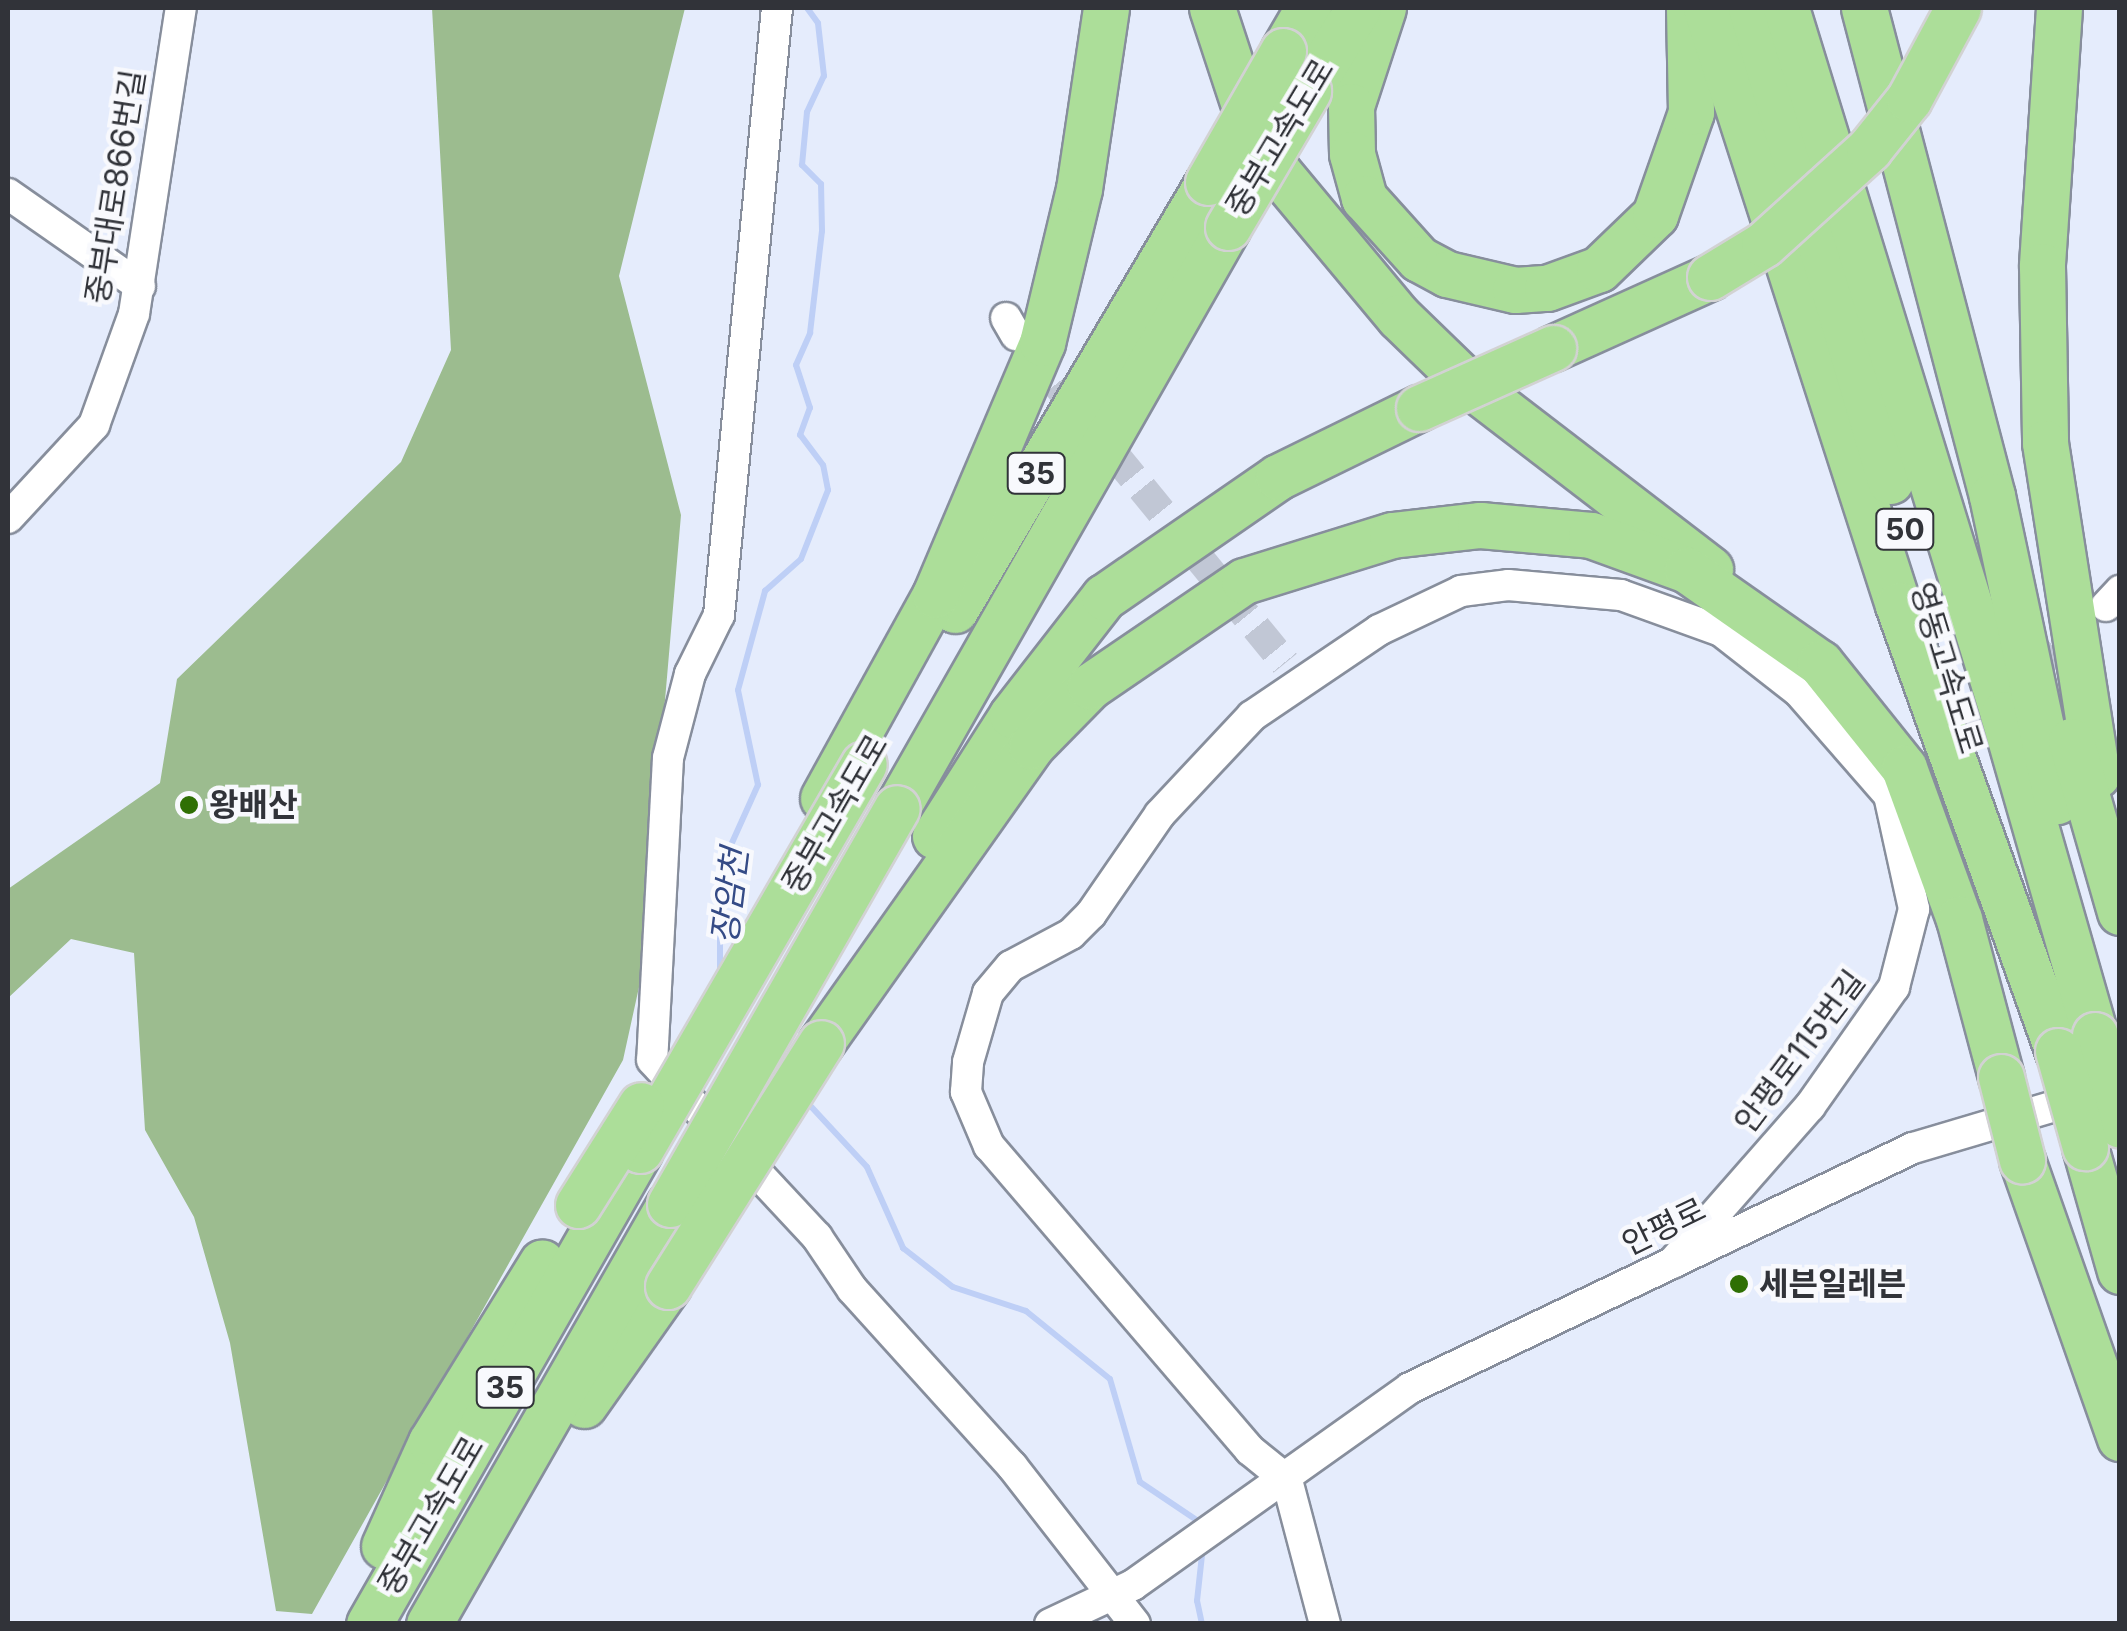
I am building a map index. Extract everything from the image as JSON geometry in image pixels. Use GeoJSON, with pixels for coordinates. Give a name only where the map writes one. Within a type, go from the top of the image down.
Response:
{"type":"FeatureCollection","features":[{"type":"Feature","properties":{"kind":"highway"},"geometry":{"type":"LineString","coordinates":[[352,1624],[431,1442],[739,952],[935,595],[1022,400],[1064,264],[1106,8]]}},
{"type":"Feature","properties":{"kind":"highway"},"geometry":{"type":"LineString","coordinates":[[1212,8],[1252,130],[1278,172],[1399,317],[1465,381],[1672,535],[1780,633]]}},
{"type":"Feature","properties":{"kind":"highway","name":"중부고속도로"},"geometry":{"type":"LineString","coordinates":[[369,1624],[864,764],[1308,8]]}},
{"type":"Feature","properties":{"kind":"highway","name":"중부고속도로"},"geometry":{"type":"LineString","coordinates":[[429,1624],[1228,227],[1358,8]]}},
{"type":"Feature","properties":{"kind":"highway"},"geometry":{"type":"LineString","coordinates":[[1383,8],[1351,106],[1352,154],[1364,198],[1419,260],[1447,274],[1515,290],[1560,284],[1598,270],[1656,215],[1691,112],[1689,8]]}},
{"type":"Feature","properties":{"kind":"highway"},"geometry":{"type":"LineString","coordinates":[[1706,8],[1898,604],[2076,1043]]}},
{"type":"Feature","properties":{"kind":"highway","name":"영동고속도로"},"geometry":{"type":"LineString","coordinates":[[1751,8],[2076,1043]]}},
{"type":"Feature","properties":{"kind":"highway","name":"영동고속도로"},"geometry":{"type":"LineString","coordinates":[[1786,8],[2102,1136],[2120,1271]]}},
{"type":"Feature","properties":{"kind":"highway"},"geometry":{"type":"LineString","coordinates":[[1864,8],[1992,496],[2060,814],[2076,1043]]}},
{"type":"Feature","properties":{"kind":"highway"},"geometry":{"type":"LineString","coordinates":[[1877,8],[1952,314],[2120,911]]}},
{"type":"Feature","properties":{"kind":"highway"},"geometry":{"type":"LineString","coordinates":[[821,1044],[954,801],[1054,655],[1104,596],[1278,478],[1419,408],[1710,277],[1764,244],[1870,149],[1909,99],[1958,8]]}},
{"type":"Feature","properties":{"kind":"highway"},"geometry":{"type":"LineString","coordinates":[[2059,8],[2042,266],[2045,442],[2120,911]]}},
{"type":"Feature","properties":{"kind":"highway"},"geometry":{"type":"LineString","coordinates":[[440,1624],[668,1286],[821,1044],[1031,746],[1090,686],[1244,582],[1392,534],[1480,526],[1591,535],[1687,570],[1820,663],[1904,768],[1959,919],[2022,1160],[2120,1438]]}},
{"type":"Feature","properties":{"kind":"street","name":"중부대로866번길"},"geometry":{"type":"LineString","coordinates":[[8,518],[94,425],[140,286],[182,8]]}},
{"type":"Feature","properties":{"kind":"street"},"geometry":{"type":"LineString","coordinates":[[777,8],[719,615],[690,674],[668,758],[652,1060],[817,1237],[852,1289],[1124,1590],[1135,1624]]}},
{"type":"Feature","properties":{"kind":"street"},"geometry":{"type":"LineString","coordinates":[[8,194],[140,286]]}},
{"type":"Feature","properties":{"kind":"street","name":"안평로115번길"},"geometry":{"type":"LineString","coordinates":[[1278,1486],[989,1146],[966,1092],[974,1029],[1000,980],[1091,914],[1206,760],[1293,674],[1462,591],[1508,585],[1621,595],[1671,608],[1760,658],[1890,795],[1914,909],[1894,988],[1810,1106],[1672,1264]]}},
{"type":"Feature","properties":{"kind":"street","name":"안평로"},"geometry":{"type":"LineString","coordinates":[[1124,1590],[1278,1486],[1410,1388],[1913,1148],[2120,1087]]}},
{"type":"Feature","properties":{"kind":"street"},"geometry":{"type":"LineString","coordinates":[[1278,1486],[1325,1624]]}},
{"type":"Feature","properties":{"kind":"street"},"geometry":{"type":"LineString","coordinates":[[1050,1624],[1124,1590]]}},
{"type":"Feature","properties":{"kind":"green space"},"geometry":{"type":"Polygon","coordinates":[[[432,8],[685,8],[619,276],[681,515],[641,978],[623,1060],[312,1614],[276,1611],[230,1343],[194,1217],[145,1130],[134,953],[71,939],[8,998],[8,889],[160,783],[177,679],[401,462],[451,350],[432,8]]]}},
{"type":"Feature","properties":{"kind":"waterway","name":"장암천"},"geometry":{"type":"LineString","coordinates":[[720,975],[720,915],[731,845],[758,785],[738,690],[765,591],[801,559],[828,490],[823,465],[800,435],[810,408],[796,365],[810,333],[822,231],[821,184],[802,165],[807,112],[824,76],[818,23],[807,8]]}},
{"type":"Feature","properties":{"kind":"waterway","name":"장암천"},"geometry":{"type":"LineString","coordinates":[[805,1100],[867,1167],[903,1248],[953,1287],[1026,1311],[1110,1379],[1140,1482],[1204,1525]]}},
{"type":"Feature","properties":{"kind":"waterway","name":"장암천"},"geometry":{"type":"LineString","coordinates":[[1202,1624],[1197,1601],[1203,1546]]}},
{"type":"Feature","properties":{"kind":"tunnel"},"geometry":{"type":"LineString","coordinates":[[1028,349],[1285,663]]}},
{"type":"Feature","properties":{"kind":"tunnel"},"geometry":{"type":"LineString","coordinates":[[1898,788],[2085,624]]}},
{"type":"Feature","properties":{"kind":"place","name":"왕배산"},"geometry":{"type":"Point","coordinates":[189,805]}},
{"type":"Feature","properties":{"kind":"place","name":"세븐일레븐"},"geometry":{"type":"Point","coordinates":[1739,1284]}}]}
